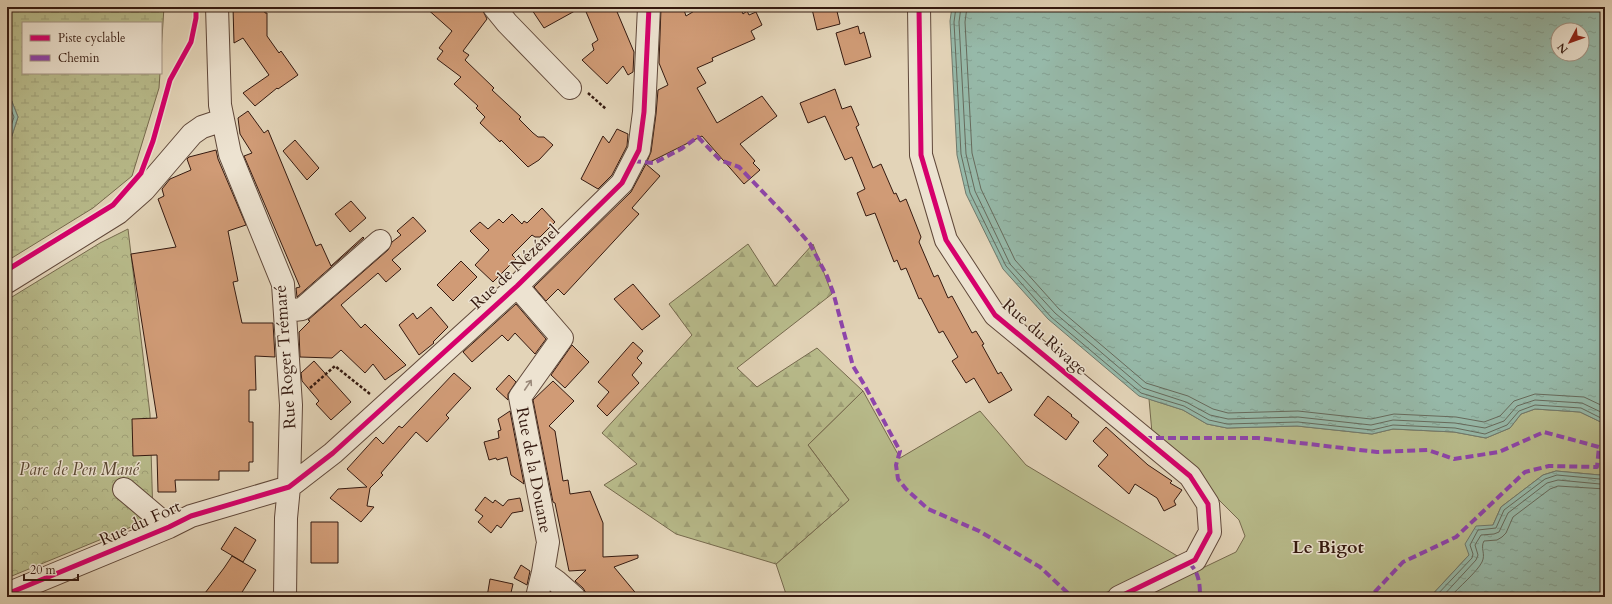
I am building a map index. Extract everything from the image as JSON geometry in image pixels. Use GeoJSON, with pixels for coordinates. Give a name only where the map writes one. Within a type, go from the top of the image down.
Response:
{"type":"FeatureCollection","features":[{"type":"Feature","properties":{"kind":"street","name":"Rue Roger Trémaré"},"geometry":{"type":"LineString","coordinates":[[217,7],[220,105],[230,154],[283,284],[291,405],[289,487],[286,518],[286,597]]}},
{"type":"Feature","properties":{"kind":"street"},"geometry":{"type":"LineString","coordinates":[[494,7],[507,23],[570,88]]}},
{"type":"Feature","properties":{"kind":"street","name":"Rue de Nézénel"},"geometry":{"type":"LineString","coordinates":[[289,487],[333,453],[517,286],[622,183],[639,150],[644,112],[650,7]]}},
{"type":"Feature","properties":{"kind":"street","name":"Rue du Rivage"},"geometry":{"type":"LineString","coordinates":[[919,7],[921,155],[946,240],[995,315],[1190,476],[1208,504],[1210,532],[1194,560],[1119,597]]}},
{"type":"Feature","properties":{"kind":"street"},"geometry":{"type":"LineString","coordinates":[[7,282],[118,213],[144,190],[192,134],[202,127],[223,120]]}},
{"type":"Feature","properties":{"kind":"street"},"geometry":{"type":"LineString","coordinates":[[285,311],[302,310],[380,241]]}},
{"type":"Feature","properties":{"kind":"street","name":"Rue de la Douane"},"geometry":{"type":"LineString","coordinates":[[517,286],[562,338],[520,397],[548,542],[543,572]]}},
{"type":"Feature","properties":{"kind":"street","name":"Rue du Fort"},"geometry":{"type":"LineString","coordinates":[[7,594],[169,527],[191,516],[289,487]]}},
{"type":"Feature","properties":{"kind":"street"},"geometry":{"type":"LineString","coordinates":[[124,489],[169,527]]}},
{"type":"Feature","properties":{"kind":"street"},"geometry":{"type":"LineString","coordinates":[[537,597],[543,572],[574,597]]}},
{"type":"Feature","properties":{"kind":"path"},"geometry":{"type":"LineString","coordinates":[[291,405],[335,366],[385,406]]}},
{"type":"Feature","properties":{"kind":"green space"},"geometry":{"type":"Polygon","coordinates":[[[7,7],[164,7],[162,38],[162,22],[22,22],[22,74],[160,74],[159,88],[132,176],[93,208],[7,261],[7,151],[18,117],[7,89],[7,7]]]}},
{"type":"Feature","properties":{"kind":"green space","name":"Parc de Pen Mané"},"geometry":{"type":"Polygon","coordinates":[[[128,229],[150,414],[153,518],[7,578],[7,300],[100,243],[128,229]]]}},
{"type":"Feature","properties":{"kind":"green space"},"geometry":{"type":"Polygon","coordinates":[[[748,244],[775,286],[813,244],[832,294],[737,368],[757,387],[817,348],[863,391],[808,445],[849,500],[776,564],[676,534],[604,485],[637,464],[602,433],[692,335],[669,304],[748,244]]]}},
{"type":"Feature","properties":{"kind":"green space"},"geometry":{"type":"Polygon","coordinates":[[[863,391],[900,458],[980,411],[1026,465],[1179,557],[1097,597],[787,597],[776,564],[849,500],[808,445],[863,391]]]}},
{"type":"Feature","properties":{"kind":"green space"},"geometry":{"type":"Polygon","coordinates":[[[1149,399],[1183,410],[1207,424],[1227,428],[1297,426],[1372,434],[1393,429],[1454,432],[1486,438],[1510,428],[1521,414],[1535,409],[1580,412],[1605,424],[1605,472],[1600,475],[1556,471],[1543,475],[1501,507],[1493,525],[1469,555],[1430,597],[1142,597],[1236,552],[1245,536],[1239,520],[1152,433],[1149,399]]]}},
{"type":"Feature","properties":{"kind":"water"},"geometry":{"type":"Polygon","coordinates":[[[952,7],[1605,7],[1605,424],[1580,412],[1535,409],[1521,414],[1510,428],[1486,438],[1454,432],[1393,429],[1372,434],[1297,426],[1227,428],[1207,424],[1183,410],[1139,396],[1048,319],[1003,269],[966,194],[957,155],[950,21],[952,7]]]}},
{"type":"Feature","properties":{"kind":"water"},"geometry":{"type":"Polygon","coordinates":[[[7,89],[18,117],[7,151],[7,89]]]}},
{"type":"Feature","properties":{"kind":"water"},"geometry":{"type":"Polygon","coordinates":[[[1556,471],[1600,475],[1605,472],[1605,597],[1430,597],[1469,555],[1465,544],[1476,526],[1493,525],[1501,507],[1543,475],[1556,471]]]}},
{"type":"Feature","properties":{"kind":"building"},"geometry":{"type":"Polygon","coordinates":[[[233,7],[264,7],[265,13],[267,13],[267,36],[279,53],[281,51],[298,75],[278,89],[277,88],[255,106],[243,93],[269,75],[243,38],[234,43],[233,7]]]}},
{"type":"Feature","properties":{"kind":"building"},"geometry":{"type":"Polygon","coordinates":[[[425,7],[479,7],[482,9],[487,19],[463,51],[469,55],[465,60],[494,88],[492,90],[521,117],[519,119],[533,133],[538,137],[544,137],[553,145],[539,160],[528,167],[501,140],[500,142],[480,123],[485,117],[476,108],[478,106],[454,84],[461,77],[437,59],[443,51],[439,48],[452,31],[425,7]]]}},
{"type":"Feature","properties":{"kind":"building"},"geometry":{"type":"Polygon","coordinates":[[[530,7],[582,7],[544,28],[530,7]]]}},
{"type":"Feature","properties":{"kind":"building"},"geometry":{"type":"Polygon","coordinates":[[[584,7],[615,7],[634,52],[633,72],[628,75],[623,66],[607,84],[582,60],[594,50],[592,44],[598,40],[584,7]]]}},
{"type":"Feature","properties":{"kind":"building"},"geometry":{"type":"Polygon","coordinates":[[[683,7],[686,16],[701,7],[740,7],[743,14],[747,11],[749,15],[756,12],[762,25],[751,31],[755,39],[712,58],[713,61],[697,68],[706,83],[697,88],[717,123],[762,96],[777,116],[740,144],[755,161],[753,163],[760,170],[744,184],[702,136],[646,164],[651,152],[658,90],[668,85],[659,63],[661,8],[683,7]]]}},
{"type":"Feature","properties":{"kind":"building"},"geometry":{"type":"Polygon","coordinates":[[[820,7],[836,7],[840,24],[817,30],[812,9],[820,7]]]}},
{"type":"Feature","properties":{"kind":"building"},"geometry":{"type":"Polygon","coordinates":[[[858,26],[860,34],[864,32],[871,57],[845,65],[836,33],[858,26]]]}},
{"type":"Feature","properties":{"kind":"building"},"geometry":{"type":"Polygon","coordinates":[[[835,89],[842,109],[851,106],[859,125],[856,127],[873,168],[881,164],[894,194],[896,193],[900,202],[906,199],[921,237],[919,242],[934,277],[938,275],[948,298],[952,296],[972,333],[976,331],[984,344],[982,345],[998,374],[1001,372],[1012,390],[989,403],[974,378],[966,383],[952,361],[958,357],[943,331],[939,333],[921,298],[919,299],[906,268],[901,270],[897,260],[894,262],[875,213],[866,216],[857,193],[865,189],[852,157],[845,160],[825,116],[808,123],[800,103],[835,89]]]}},
{"type":"Feature","properties":{"kind":"building"},"geometry":{"type":"Polygon","coordinates":[[[248,111],[264,133],[268,130],[316,246],[321,244],[331,266],[363,237],[364,238],[297,297],[296,288],[300,287],[244,156],[252,153],[240,134],[238,118],[248,111]]]}},
{"type":"Feature","properties":{"kind":"building"},"geometry":{"type":"Polygon","coordinates":[[[617,129],[628,134],[627,146],[612,175],[598,189],[581,179],[603,136],[609,143],[617,129]]]}},
{"type":"Feature","properties":{"kind":"building"},"geometry":{"type":"Polygon","coordinates":[[[295,140],[319,168],[307,180],[283,151],[295,140]]]}},
{"type":"Feature","properties":{"kind":"building"},"geometry":{"type":"Polygon","coordinates":[[[216,150],[218,159],[246,225],[228,231],[238,281],[233,282],[242,323],[273,323],[275,357],[255,356],[256,390],[249,390],[249,422],[253,422],[253,462],[249,462],[249,471],[219,471],[219,480],[175,480],[176,492],[158,492],[157,455],[133,456],[132,419],[157,418],[131,254],[176,247],[158,199],[164,196],[162,189],[170,179],[191,170],[187,159],[189,157],[216,150]]]}},
{"type":"Feature","properties":{"kind":"building"},"geometry":{"type":"Polygon","coordinates":[[[646,164],[660,176],[632,208],[639,214],[564,295],[558,289],[546,301],[534,287],[631,192],[646,164]]]}},
{"type":"Feature","properties":{"kind":"building"},"geometry":{"type":"Polygon","coordinates":[[[351,201],[366,218],[350,232],[335,214],[351,201]]]}},
{"type":"Feature","properties":{"kind":"building"},"geometry":{"type":"Polygon","coordinates":[[[542,208],[555,222],[540,237],[535,237],[532,235],[512,255],[516,259],[493,282],[475,265],[489,250],[470,231],[480,222],[488,229],[499,219],[503,223],[512,214],[522,224],[524,221],[527,223],[542,208]]]}},
{"type":"Feature","properties":{"kind":"building"},"geometry":{"type":"Polygon","coordinates":[[[413,217],[426,231],[392,260],[401,269],[386,282],[378,273],[341,305],[361,328],[365,324],[406,365],[385,380],[373,364],[365,373],[341,350],[332,358],[300,357],[299,332],[310,321],[308,320],[388,250],[392,242],[401,235],[397,231],[413,217]]]}},
{"type":"Feature","properties":{"kind":"building"},"geometry":{"type":"Polygon","coordinates":[[[461,261],[477,277],[453,301],[437,285],[461,261]]]}},
{"type":"Feature","properties":{"kind":"building"},"geometry":{"type":"Polygon","coordinates":[[[633,284],[660,316],[642,330],[614,299],[633,284]]]}},
{"type":"Feature","properties":{"kind":"building"},"geometry":{"type":"Polygon","coordinates":[[[516,304],[546,339],[535,354],[515,333],[508,341],[502,335],[472,362],[463,352],[516,304]]]}},
{"type":"Feature","properties":{"kind":"building"},"geometry":{"type":"Polygon","coordinates":[[[431,307],[448,327],[433,342],[434,343],[419,355],[399,325],[413,313],[417,319],[431,307]]]}},
{"type":"Feature","properties":{"kind":"building"},"geometry":{"type":"Polygon","coordinates":[[[633,342],[643,351],[637,358],[642,363],[632,375],[639,383],[607,416],[597,406],[609,392],[598,382],[633,342]]]}},
{"type":"Feature","properties":{"kind":"building"},"geometry":{"type":"Polygon","coordinates":[[[572,345],[589,362],[565,388],[551,375],[572,345]]]}},
{"type":"Feature","properties":{"kind":"building"},"geometry":{"type":"Polygon","coordinates":[[[314,361],[351,402],[331,420],[316,404],[319,401],[302,381],[301,373],[314,361]]]}},
{"type":"Feature","properties":{"kind":"building"},"geometry":{"type":"Polygon","coordinates":[[[454,373],[471,388],[446,415],[449,418],[427,442],[416,432],[381,473],[383,475],[370,488],[367,506],[374,507],[361,522],[330,498],[338,489],[367,487],[347,469],[376,437],[383,444],[399,426],[402,428],[454,373]]]}},
{"type":"Feature","properties":{"kind":"building"},"geometry":{"type":"Polygon","coordinates":[[[509,375],[516,382],[508,394],[508,400],[496,389],[509,375]]]}},
{"type":"Feature","properties":{"kind":"building"},"geometry":{"type":"Polygon","coordinates":[[[553,381],[574,401],[549,426],[555,431],[563,481],[568,480],[570,494],[590,491],[603,523],[603,557],[638,555],[638,558],[614,567],[639,597],[586,597],[586,593],[583,588],[575,581],[586,570],[569,571],[555,503],[553,502],[533,400],[553,381]]]}},
{"type":"Feature","properties":{"kind":"building"},"geometry":{"type":"Polygon","coordinates":[[[1048,396],[1079,422],[1066,440],[1034,415],[1048,396]]]}},
{"type":"Feature","properties":{"kind":"building"},"geometry":{"type":"Polygon","coordinates":[[[510,411],[524,484],[511,475],[507,457],[497,460],[496,458],[489,460],[484,442],[499,438],[498,431],[501,430],[498,419],[510,411]]]}},
{"type":"Feature","properties":{"kind":"building"},"geometry":{"type":"Polygon","coordinates":[[[1106,427],[1148,465],[1172,481],[1170,483],[1182,490],[1174,501],[1176,505],[1164,511],[1157,498],[1135,484],[1129,494],[1098,466],[1108,455],[1093,441],[1106,427]]]}},
{"type":"Feature","properties":{"kind":"building"},"geometry":{"type":"Polygon","coordinates":[[[485,497],[493,503],[495,500],[503,506],[508,500],[520,498],[523,511],[512,513],[501,528],[497,525],[491,533],[478,522],[483,516],[475,510],[485,497]]]}},
{"type":"Feature","properties":{"kind":"building"},"geometry":{"type":"Polygon","coordinates":[[[311,522],[338,522],[338,563],[311,563],[311,522]]]}},
{"type":"Feature","properties":{"kind":"building"},"geometry":{"type":"Polygon","coordinates":[[[235,527],[256,540],[243,562],[221,549],[235,527]]]}},
{"type":"Feature","properties":{"kind":"building"},"geometry":{"type":"Polygon","coordinates":[[[232,556],[256,570],[239,597],[202,597],[224,568],[232,556]]]}},
{"type":"Feature","properties":{"kind":"building"},"geometry":{"type":"Polygon","coordinates":[[[521,565],[530,571],[527,585],[514,578],[521,565]]]}},
{"type":"Feature","properties":{"kind":"building"},"geometry":{"type":"Polygon","coordinates":[[[490,579],[513,584],[510,597],[487,597],[490,579]]]}},
{"type":"Feature","properties":{"kind":"marked path"},"geometry":{"type":"LineString","coordinates":[[633,161],[654,163],[681,149],[698,137],[720,160],[739,167],[786,216],[810,244],[827,276],[833,292],[853,366],[900,451],[896,465],[898,479],[906,489],[928,509],[979,531],[1040,567],[1072,597]]}},
{"type":"Feature","properties":{"kind":"marked path"},"geometry":{"type":"LineString","coordinates":[[1144,438],[1258,438],[1377,452],[1428,450],[1454,459],[1499,452],[1544,432],[1599,447],[1597,467],[1549,466],[1525,472],[1456,537],[1403,562],[1370,597]]}},
{"type":"Feature","properties":{"kind":"marked path"},"geometry":{"type":"LineString","coordinates":[[1189,563],[1197,574],[1200,587],[1200,597]]}},
{"type":"Feature","properties":{"kind":"cycle path"},"geometry":{"type":"LineString","coordinates":[[7,270],[113,205],[141,173],[153,141],[170,80],[191,42],[196,18],[196,7]]}},
{"type":"Feature","properties":{"kind":"cycle path"},"geometry":{"type":"LineString","coordinates":[[7,594],[169,527],[191,516],[289,487],[333,453],[517,286],[622,183],[639,150],[644,112],[649,7]]}},
{"type":"Feature","properties":{"kind":"cycle path"},"geometry":{"type":"LineString","coordinates":[[919,7],[921,155],[946,240],[995,315],[1190,476],[1208,504],[1210,532],[1195,560],[1119,597]]}},
{"type":"Feature","properties":{"kind":"district","name":"Le Bigot"},"geometry":{"type":"Point","coordinates":[1328,547]}}]}
